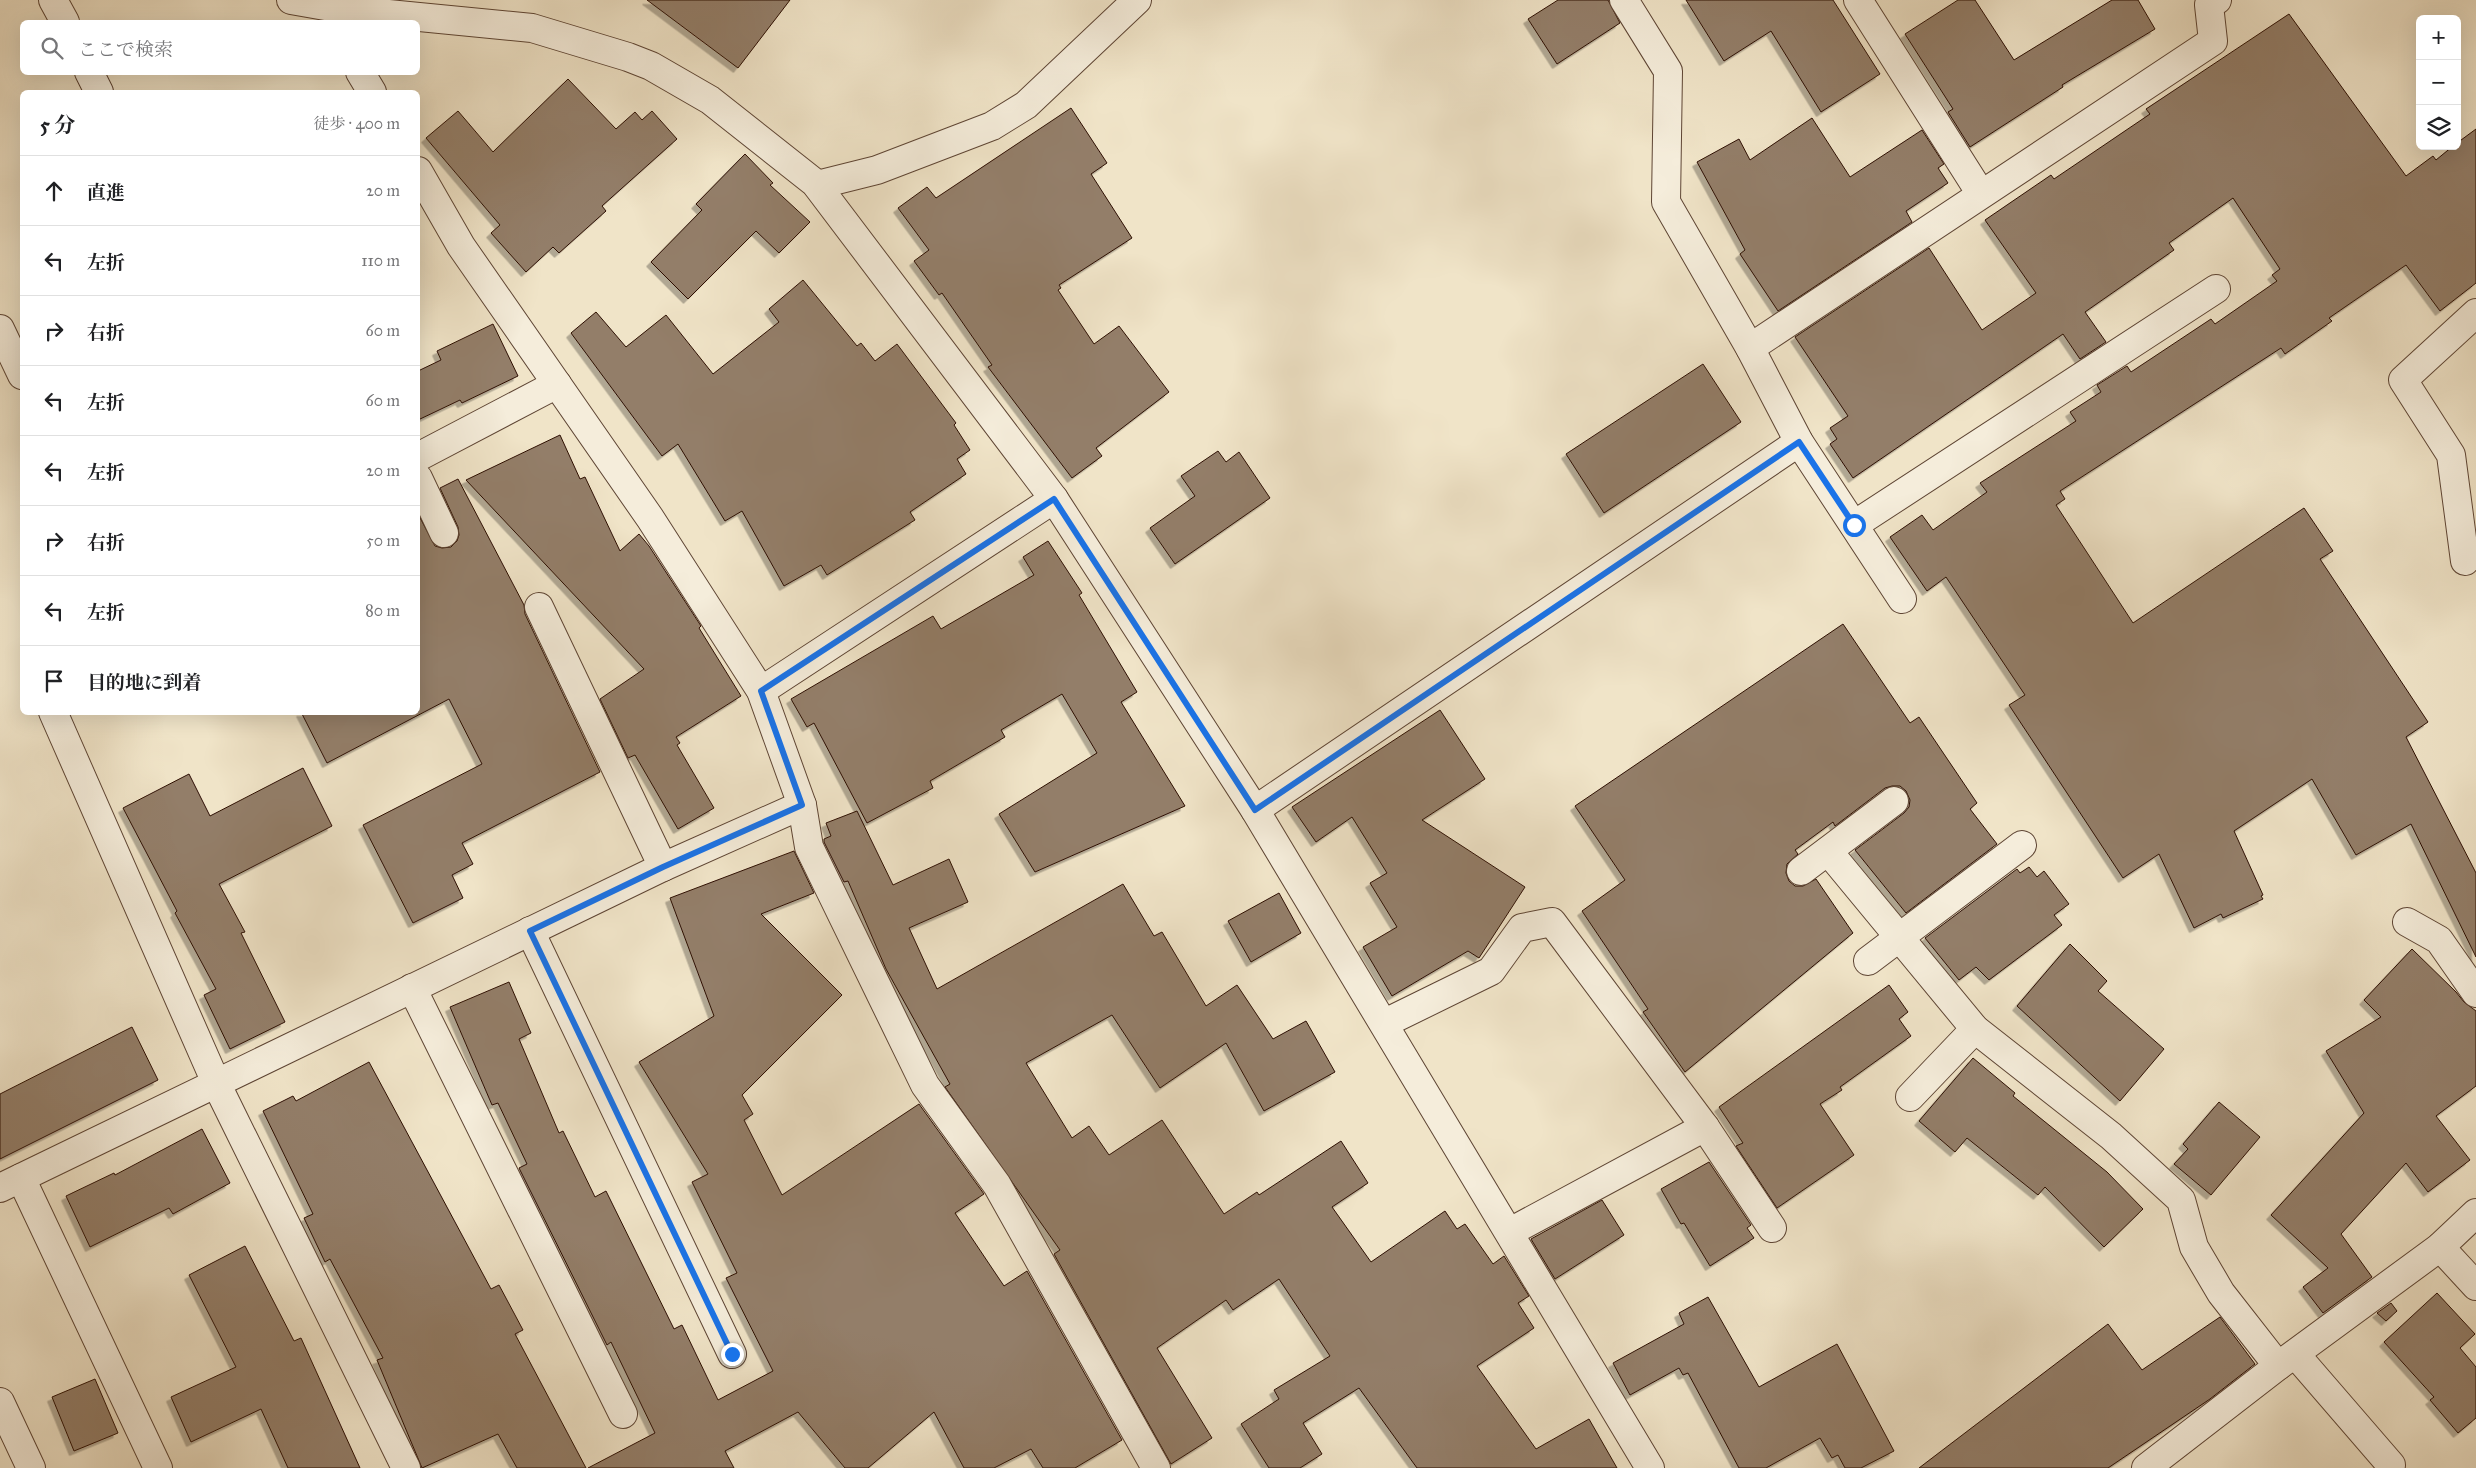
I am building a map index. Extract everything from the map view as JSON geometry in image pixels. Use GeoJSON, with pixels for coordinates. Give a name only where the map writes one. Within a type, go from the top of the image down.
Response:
{"type":"FeatureCollection","features":[{"type":"Feature","properties":{"kind":"street"},"geometry":{"type":"LineString","coordinates":[[53,0],[63,20]]}},
{"type":"Feature","properties":{"kind":"street"},"geometry":{"type":"LineString","coordinates":[[291,0],[347,16],[409,20]]}},
{"type":"Feature","properties":{"kind":"street"},"geometry":{"type":"LineString","coordinates":[[816,185],[876,170],[992,126],[1026,106],[1137,0]]}},
{"type":"Feature","properties":{"kind":"street"},"geometry":{"type":"LineString","coordinates":[[1624,0],[1668,71],[1666,202],[1750,348],[1799,442],[1902,599]]}},
{"type":"Feature","properties":{"kind":"street"},"geometry":{"type":"LineString","coordinates":[[1858,0],[1981,194]]}},
{"type":"Feature","properties":{"kind":"street"},"geometry":{"type":"LineString","coordinates":[[1750,348],[2213,41],[2209,5],[2217,0]]}},
{"type":"Feature","properties":{"kind":"street"},"geometry":{"type":"LineString","coordinates":[[420,21],[532,28],[651,66],[710,100],[816,185],[1054,499],[1255,810],[1385,1023],[1650,1468]]}},
{"type":"Feature","properties":{"kind":"street"},"geometry":{"type":"LineString","coordinates":[[91,75],[98,90]]}},
{"type":"Feature","properties":{"kind":"street"},"geometry":{"type":"LineString","coordinates":[[362,75],[371,90]]}},
{"type":"Feature","properties":{"kind":"street"},"geometry":{"type":"LineString","coordinates":[[420,174],[461,246],[650,518],[761,691],[802,805],[809,847],[925,1085],[997,1186],[1156,1468]]}},
{"type":"Feature","properties":{"kind":"street"},"geometry":{"type":"LineString","coordinates":[[1854,525],[2216,288]]}},
{"type":"Feature","properties":{"kind":"street"},"geometry":{"type":"LineString","coordinates":[[2465,561],[2451,456],[2403,380],[2476,313]]}},
{"type":"Feature","properties":{"kind":"street"},"geometry":{"type":"LineString","coordinates":[[0,329],[20,371]]}},
{"type":"Feature","properties":{"kind":"street"},"geometry":{"type":"LineString","coordinates":[[420,456],[557,384]]}},
{"type":"Feature","properties":{"kind":"street"},"geometry":{"type":"LineString","coordinates":[[1255,810],[1799,442]]}},
{"type":"Feature","properties":{"kind":"street"},"geometry":{"type":"LineString","coordinates":[[420,482],[444,533]]}},
{"type":"Feature","properties":{"kind":"street"},"geometry":{"type":"LineString","coordinates":[[761,691],[1054,499]]}},
{"type":"Feature","properties":{"kind":"street"},"geometry":{"type":"LineString","coordinates":[[539,607],[663,867]]}},
{"type":"Feature","properties":{"kind":"street"},"geometry":{"type":"LineString","coordinates":[[54,715],[217,1085],[406,1468]]}},
{"type":"Feature","properties":{"kind":"street"},"geometry":{"type":"LineString","coordinates":[[1802,871],[1894,801]]}},
{"type":"Feature","properties":{"kind":"street"},"geometry":{"type":"LineString","coordinates":[[158,1468],[10,1183],[217,1085],[412,988],[663,867],[802,805]]}},
{"type":"Feature","properties":{"kind":"street"},"geometry":{"type":"LineString","coordinates":[[1868,961],[2022,845]]}},
{"type":"Feature","properties":{"kind":"street"},"geometry":{"type":"LineString","coordinates":[[1828,851],[1975,1029],[2110,1136],[2181,1200],[2194,1247],[2221,1293],[2391,1466]]}},
{"type":"Feature","properties":{"kind":"street"},"geometry":{"type":"LineString","coordinates":[[1385,1023],[1492,971],[1522,928],[1552,922],[1705,1127],[1772,1228]]}},
{"type":"Feature","properties":{"kind":"street"},"geometry":{"type":"LineString","coordinates":[[2406,922],[2439,940],[2476,993]]}},
{"type":"Feature","properties":{"kind":"street"},"geometry":{"type":"LineString","coordinates":[[530,931],[732,1354]]}},
{"type":"Feature","properties":{"kind":"street"},"geometry":{"type":"LineString","coordinates":[[412,988],[623,1414]]}},
{"type":"Feature","properties":{"kind":"street"},"geometry":{"type":"LineString","coordinates":[[1910,1097],[1975,1029]]}},
{"type":"Feature","properties":{"kind":"street"},"geometry":{"type":"LineString","coordinates":[[1510,1232],[1705,1127]]}},
{"type":"Feature","properties":{"kind":"street"},"geometry":{"type":"LineString","coordinates":[[2146,1468],[2440,1247],[2476,1213]]}},
{"type":"Feature","properties":{"kind":"street"},"geometry":{"type":"LineString","coordinates":[[2440,1247],[2476,1286]]}},
{"type":"Feature","properties":{"kind":"street"},"geometry":{"type":"LineString","coordinates":[[0,1402],[31,1468]]}},
{"type":"Feature","properties":{"kind":"building"},"geometry":{"type":"Polygon","coordinates":[[[647,0],[790,0],[738,68],[647,0]]]}},
{"type":"Feature","properties":{"kind":"building"},"geometry":{"type":"Polygon","coordinates":[[[1558,0],[1608,0],[1620,23],[1557,64],[1528,19],[1558,0]]]}},
{"type":"Feature","properties":{"kind":"building"},"geometry":{"type":"Polygon","coordinates":[[[1686,0],[1833,0],[1880,74],[1821,112],[1771,31],[1724,61],[1686,0]]]}},
{"type":"Feature","properties":{"kind":"building"},"geometry":{"type":"Polygon","coordinates":[[[1958,0],[1975,0],[2014,60],[2112,0],[2138,0],[2155,29],[2062,85],[2063,87],[1970,147],[1948,112],[1953,109],[1905,34],[1958,0]]]}},
{"type":"Feature","properties":{"kind":"building"},"geometry":{"type":"Polygon","coordinates":[[[2289,14],[2406,176],[2433,156],[2436,160],[2448,150],[2461,150],[2461,140],[2476,129],[2476,283],[2440,311],[2406,265],[2329,318],[2332,321],[2285,354],[2281,348],[2060,491],[2065,499],[2056,505],[2133,623],[2304,508],[2333,551],[2320,559],[2428,722],[2406,737],[2476,873],[2476,957],[2411,824],[2356,855],[2312,779],[2234,831],[2263,895],[2261,896],[2263,899],[2223,918],[2221,914],[2194,928],[2159,854],[2123,878],[2009,705],[2025,695],[1946,577],[1927,591],[1890,537],[1922,515],[1933,530],[1987,492],[1980,483],[2076,421],[2070,412],[2101,392],[2097,385],[2127,366],[2131,372],[2211,319],[2215,324],[2277,281],[2272,275],[2280,269],[2233,198],[2169,243],[2174,250],[2085,312],[2106,342],[2080,359],[2063,334],[1853,478],[1830,444],[1837,439],[1830,428],[1848,416],[1795,337],[1929,248],[1982,330],[2036,293],[1985,220],[2051,175],[2054,179],[2150,114],[2146,109],[2289,14]]]}},
{"type":"Feature","properties":{"kind":"building"},"geometry":{"type":"Polygon","coordinates":[[[568,79],[616,129],[635,112],[642,120],[652,111],[677,139],[602,206],[606,211],[559,253],[553,247],[526,272],[491,233],[500,225],[426,138],[458,111],[493,152],[568,79]]]}},
{"type":"Feature","properties":{"kind":"building"},"geometry":{"type":"Polygon","coordinates":[[[1071,108],[1107,163],[1091,174],[1132,238],[1059,285],[1061,288],[1058,290],[1094,344],[1119,326],[1169,392],[1096,448],[1102,456],[1072,478],[988,367],[992,365],[942,293],[939,295],[914,261],[929,250],[898,208],[927,187],[936,198],[1071,108]]]}},
{"type":"Feature","properties":{"kind":"building"},"geometry":{"type":"Polygon","coordinates":[[[1812,118],[1850,177],[1922,130],[1944,164],[1938,168],[1948,183],[1906,211],[1912,222],[1778,311],[1740,254],[1745,250],[1697,162],[1739,139],[1750,160],[1812,118]]]}},
{"type":"Feature","properties":{"kind":"building"},"geometry":{"type":"Polygon","coordinates":[[[745,154],[773,183],[770,185],[810,222],[779,253],[756,231],[688,299],[651,262],[702,210],[696,204],[745,154]]]}},
{"type":"Feature","properties":{"kind":"building"},"geometry":{"type":"Polygon","coordinates":[[[803,280],[857,346],[861,343],[875,361],[897,344],[956,423],[954,425],[970,450],[957,459],[966,474],[910,512],[915,520],[827,575],[821,565],[784,586],[742,511],[725,521],[678,444],[662,456],[571,333],[596,312],[626,347],[666,315],[713,374],[779,322],[769,309],[803,280]]]}},
{"type":"Feature","properties":{"kind":"building"},"geometry":{"type":"Polygon","coordinates":[[[493,324],[518,376],[462,403],[460,400],[420,419],[420,370],[441,360],[437,351],[493,324]]]}},
{"type":"Feature","properties":{"kind":"building"},"geometry":{"type":"Polygon","coordinates":[[[1703,364],[1741,422],[1604,513],[1566,454],[1703,364]]]}},
{"type":"Feature","properties":{"kind":"building"},"geometry":{"type":"Polygon","coordinates":[[[560,435],[580,479],[585,477],[620,551],[639,534],[649,546],[701,626],[699,628],[741,696],[676,737],[680,743],[677,745],[714,808],[678,829],[635,755],[628,758],[600,699],[644,669],[466,480],[560,435]]]}},
{"type":"Feature","properties":{"kind":"building"},"geometry":{"type":"Polygon","coordinates":[[[1218,451],[1226,462],[1239,452],[1270,498],[1175,564],[1150,528],[1195,496],[1181,476],[1218,451]]]}},
{"type":"Feature","properties":{"kind":"building"},"geometry":{"type":"Polygon","coordinates":[[[458,479],[524,605],[525,614],[600,772],[462,843],[473,864],[452,875],[463,898],[413,923],[363,825],[482,764],[449,699],[420,714],[420,518],[435,546],[442,548],[451,547],[457,541],[459,535],[458,527],[440,488],[458,479]]]}},
{"type":"Feature","properties":{"kind":"building"},"geometry":{"type":"Polygon","coordinates":[[[1048,541],[1082,593],[1079,595],[1137,692],[1121,702],[1185,806],[1035,872],[999,814],[1097,753],[1062,694],[1001,730],[1005,737],[930,781],[933,788],[867,823],[814,723],[807,727],[791,699],[933,616],[941,629],[1034,575],[1023,557],[1048,541]]]}},
{"type":"Feature","properties":{"kind":"building"},"geometry":{"type":"Polygon","coordinates":[[[1843,624],[1910,723],[1919,717],[1977,803],[1970,809],[1997,844],[1906,913],[1855,850],[1904,813],[1909,807],[1910,800],[1906,791],[1900,786],[1885,788],[1835,826],[1833,822],[1795,850],[1798,854],[1787,864],[1786,873],[1789,881],[1795,886],[1803,886],[1816,879],[1853,933],[1685,1072],[1643,1012],[1648,1009],[1582,911],[1625,880],[1575,806],[1843,624]]]}},
{"type":"Feature","properties":{"kind":"building"},"geometry":{"type":"Polygon","coordinates":[[[1440,710],[1485,779],[1422,820],[1525,887],[1479,958],[1468,951],[1392,996],[1363,947],[1397,927],[1370,883],[1387,873],[1352,817],[1316,842],[1292,807],[1440,710]]]}},
{"type":"Feature","properties":{"kind":"building"},"geometry":{"type":"Polygon","coordinates":[[[303,715],[418,715],[327,763],[303,715]]]}},
{"type":"Feature","properties":{"kind":"building"},"geometry":{"type":"Polygon","coordinates":[[[303,768],[332,826],[219,884],[245,932],[241,933],[285,1022],[230,1049],[204,995],[216,989],[175,913],[177,911],[123,808],[189,774],[210,816],[303,768]]]}},
{"type":"Feature","properties":{"kind":"building"},"geometry":{"type":"Polygon","coordinates":[[[857,811],[893,885],[949,859],[968,902],[909,928],[937,989],[1123,884],[1154,936],[1162,932],[1206,1006],[1237,985],[1273,1039],[1306,1021],[1335,1072],[1264,1111],[1226,1043],[1160,1088],[1112,1015],[1026,1063],[1072,1138],[1089,1126],[1109,1155],[1162,1120],[1224,1214],[1257,1192],[1259,1195],[1341,1141],[1368,1183],[1332,1207],[1371,1262],[1445,1211],[1457,1229],[1465,1224],[1493,1264],[1504,1256],[1529,1296],[1518,1303],[1534,1328],[1477,1366],[1536,1449],[1589,1419],[1617,1468],[1417,1468],[1359,1388],[1303,1423],[1322,1454],[1300,1468],[1269,1468],[1241,1424],[1279,1399],[1274,1390],[1330,1356],[1279,1279],[1233,1310],[1226,1300],[1157,1348],[1212,1438],[1171,1464],[1054,1254],[1060,1250],[945,1087],[950,1084],[886,969],[848,881],[844,882],[824,842],[824,839],[831,836],[826,823],[857,811]]]}},
{"type":"Feature","properties":{"kind":"building"},"geometry":{"type":"Polygon","coordinates":[[[794,851],[814,893],[761,914],[842,995],[742,1095],[753,1114],[744,1120],[782,1195],[919,1104],[984,1194],[955,1213],[1004,1286],[1027,1271],[1122,1440],[1075,1468],[1043,1468],[1031,1449],[994,1468],[964,1468],[934,1412],[868,1468],[845,1468],[798,1412],[725,1451],[734,1468],[588,1468],[655,1433],[611,1342],[607,1345],[519,1168],[527,1164],[498,1103],[492,1105],[450,1007],[509,982],[531,1033],[519,1039],[559,1133],[563,1131],[595,1197],[606,1191],[674,1329],[682,1325],[718,1400],[773,1371],[726,1278],[737,1273],[692,1182],[708,1174],[639,1062],[714,1016],[670,898],[794,851]]]}},
{"type":"Feature","properties":{"kind":"building"},"geometry":{"type":"Polygon","coordinates":[[[2029,867],[2037,877],[2044,871],[2069,904],[2054,915],[2062,925],[1989,980],[1976,967],[1959,980],[1925,938],[2017,869],[2020,873],[2029,867]]]}},
{"type":"Feature","properties":{"kind":"building"},"geometry":{"type":"Polygon","coordinates":[[[1279,893],[1301,933],[1251,962],[1228,921],[1279,893]]]}},
{"type":"Feature","properties":{"kind":"building"},"geometry":{"type":"Polygon","coordinates":[[[2070,944],[2107,981],[2098,991],[2164,1049],[2120,1101],[2017,1006],[2070,944]]]}},
{"type":"Feature","properties":{"kind":"building"},"geometry":{"type":"Polygon","coordinates":[[[2412,949],[2464,1002],[2476,1011],[2476,1086],[2436,1116],[2470,1160],[2428,1192],[2406,1163],[2341,1234],[2372,1277],[2323,1313],[2303,1287],[2328,1268],[2271,1215],[2364,1113],[2326,1051],[2381,1017],[2364,1000],[2412,949]]]}},
{"type":"Feature","properties":{"kind":"building"},"geometry":{"type":"Polygon","coordinates":[[[1889,985],[1908,1012],[1899,1019],[1911,1036],[1840,1087],[1842,1090],[1820,1104],[1854,1155],[1777,1208],[1736,1146],[1743,1143],[1719,1107],[1889,985]]]}},
{"type":"Feature","properties":{"kind":"building"},"geometry":{"type":"Polygon","coordinates":[[[132,1027],[158,1080],[0,1159],[0,1094],[132,1027]]]}},
{"type":"Feature","properties":{"kind":"building"},"geometry":{"type":"Polygon","coordinates":[[[1973,1058],[2015,1093],[2013,1096],[2107,1172],[2143,1209],[2104,1247],[2045,1187],[2038,1195],[1967,1138],[1955,1152],[1919,1121],[1973,1058]]]}},
{"type":"Feature","properties":{"kind":"building"},"geometry":{"type":"Polygon","coordinates":[[[369,1062],[491,1289],[499,1285],[523,1330],[515,1334],[586,1468],[517,1468],[498,1434],[422,1468],[377,1360],[383,1358],[330,1259],[325,1262],[304,1218],[313,1214],[263,1111],[293,1096],[296,1101],[369,1062]]]}},
{"type":"Feature","properties":{"kind":"building"},"geometry":{"type":"Polygon","coordinates":[[[2219,1102],[2260,1137],[2211,1195],[2174,1164],[2188,1149],[2183,1144],[2219,1102]]]}},
{"type":"Feature","properties":{"kind":"building"},"geometry":{"type":"Polygon","coordinates":[[[202,1129],[230,1183],[173,1214],[169,1208],[90,1247],[66,1196],[114,1173],[115,1175],[202,1129]]]}},
{"type":"Feature","properties":{"kind":"building"},"geometry":{"type":"Polygon","coordinates":[[[1709,1162],[1751,1225],[1747,1228],[1754,1238],[1710,1266],[1684,1223],[1681,1224],[1661,1189],[1709,1162]]]}},
{"type":"Feature","properties":{"kind":"building"},"geometry":{"type":"Polygon","coordinates":[[[1602,1200],[1624,1235],[1555,1279],[1531,1239],[1602,1200]]]}},
{"type":"Feature","properties":{"kind":"building"},"geometry":{"type":"Polygon","coordinates":[[[245,1246],[294,1341],[301,1338],[360,1468],[288,1468],[261,1409],[191,1442],[171,1397],[236,1367],[189,1275],[245,1246]]]}},
{"type":"Feature","properties":{"kind":"building"},"geometry":{"type":"Polygon","coordinates":[[[2437,1293],[2475,1334],[2460,1348],[2476,1367],[2476,1418],[2458,1433],[2430,1400],[2434,1397],[2384,1342],[2437,1293]]]}},
{"type":"Feature","properties":{"kind":"building"},"geometry":{"type":"Polygon","coordinates":[[[1708,1297],[1759,1387],[1837,1344],[1894,1451],[1861,1468],[1845,1468],[1838,1455],[1832,1458],[1820,1438],[1766,1468],[1739,1468],[1688,1373],[1683,1375],[1679,1368],[1630,1395],[1613,1363],[1684,1324],[1679,1313],[1708,1297]]]}},
{"type":"Feature","properties":{"kind":"building"},"geometry":{"type":"Polygon","coordinates":[[[2391,1303],[2397,1311],[2386,1321],[2377,1313],[2391,1303]]]}},
{"type":"Feature","properties":{"kind":"building"},"geometry":{"type":"Polygon","coordinates":[[[2220,1317],[2255,1364],[2210,1399],[2108,1468],[1919,1468],[2108,1324],[2142,1370],[2220,1317]]]}},
{"type":"Feature","properties":{"kind":"building"},"geometry":{"type":"Polygon","coordinates":[[[95,1379],[118,1433],[74,1451],[52,1397],[95,1379]]]}},
{"type":"Feature","properties":{"kind":"route"},"geometry":{"type":"LineString","coordinates":[[732,1354],[530,931],[663,867],[802,805],[761,691],[1054,499],[1255,810],[1799,442],[1854,525]]}}]}
